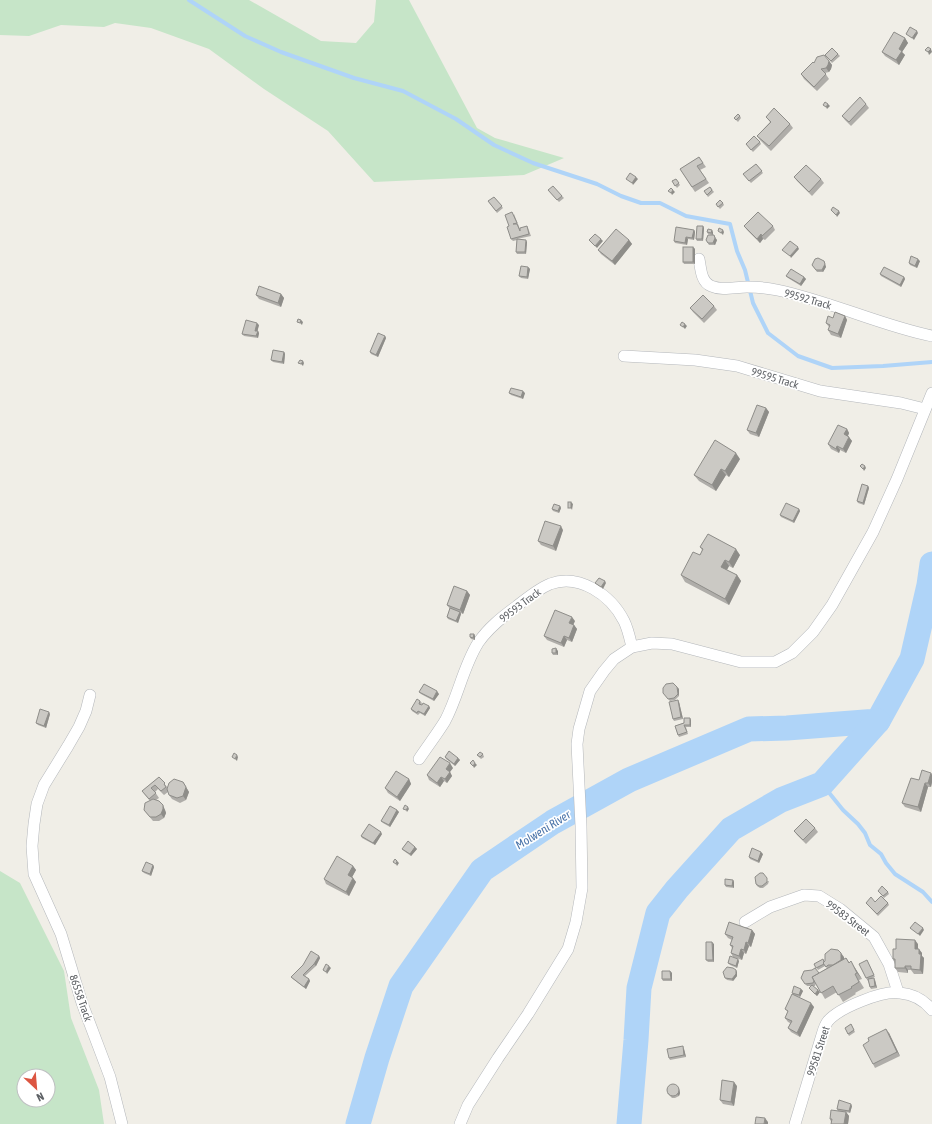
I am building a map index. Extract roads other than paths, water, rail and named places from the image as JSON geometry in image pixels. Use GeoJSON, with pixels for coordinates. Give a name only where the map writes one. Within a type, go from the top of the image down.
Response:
{"type":"FeatureCollection","features":[{"type":"Feature","properties":{"kind":"street","name":"99592 Track"},"geometry":{"type":"LineString","coordinates":[[699,259],[705,282],[708,285],[718,289],[746,287],[776,290],[826,303],[889,325],[932,336]]}},
{"type":"Feature","properties":{"kind":"street","name":"99595 Track"},"geometry":{"type":"LineString","coordinates":[[624,356],[694,360],[737,366],[820,391],[901,403],[924,409]]}},
{"type":"Feature","properties":{"kind":"street"},"geometry":{"type":"LineString","coordinates":[[460,1124],[468,1105],[528,1014],[568,949],[576,922],[582,888],[577,744],[579,729],[590,691],[614,659],[632,647],[652,643],[672,644],[741,662],[775,662],[792,653],[813,632],[832,606],[873,532],[897,479],[924,409],[932,393]]}},
{"type":"Feature","properties":{"kind":"street","name":"99593 Track"},"geometry":{"type":"LineString","coordinates":[[419,759],[445,721],[477,644],[488,630],[540,589],[561,581],[582,583],[605,597],[625,622],[632,647]]}},
{"type":"Feature","properties":{"kind":"street","name":"86558 Track"},"geometry":{"type":"LineString","coordinates":[[90,694],[86,711],[79,726],[44,785],[37,804],[32,846],[34,874],[61,934],[82,1003],[110,1077],[122,1124]]}},
{"type":"Feature","properties":{"kind":"street","name":"99583 Street"},"geometry":{"type":"LineString","coordinates":[[745,922],[776,904],[804,895],[819,896],[840,909],[874,937],[889,964],[898,992]]}},
{"type":"Feature","properties":{"kind":"street","name":"99581 Street"},"geometry":{"type":"LineString","coordinates":[[795,1124],[820,1038],[825,1025],[829,1020],[858,1002],[873,997],[898,992],[917,998],[926,1003],[932,1010]]}},
{"type":"Feature","properties":{"kind":"waterway"},"geometry":{"type":"LineString","coordinates":[[189,0],[245,36],[281,52],[354,78],[403,91],[456,119],[494,145],[533,163],[597,184],[621,196],[641,203],[660,203],[686,216],[730,224],[737,251],[745,270],[753,303],[768,333],[798,356],[832,368],[932,362]]}},
{"type":"Feature","properties":{"kind":"waterway","name":"Molweni River"},"geometry":{"type":"LineString","coordinates":[[358,1124],[377,1058],[401,986],[482,870],[553,822],[629,780],[749,729],[787,728],[878,721],[912,659],[929,585],[932,564]]}},
{"type":"Feature","properties":{"kind":"waterway","name":"Molweni River"},"geometry":{"type":"LineString","coordinates":[[629,1124],[639,988],[658,913],[677,889],[731,829],[781,800],[822,784],[878,721]]}},
{"type":"Feature","properties":{"kind":"waterway"},"geometry":{"type":"LineString","coordinates":[[822,784],[843,810],[858,824],[865,833],[870,845],[881,854],[895,874],[923,892],[932,902]]}}]}
